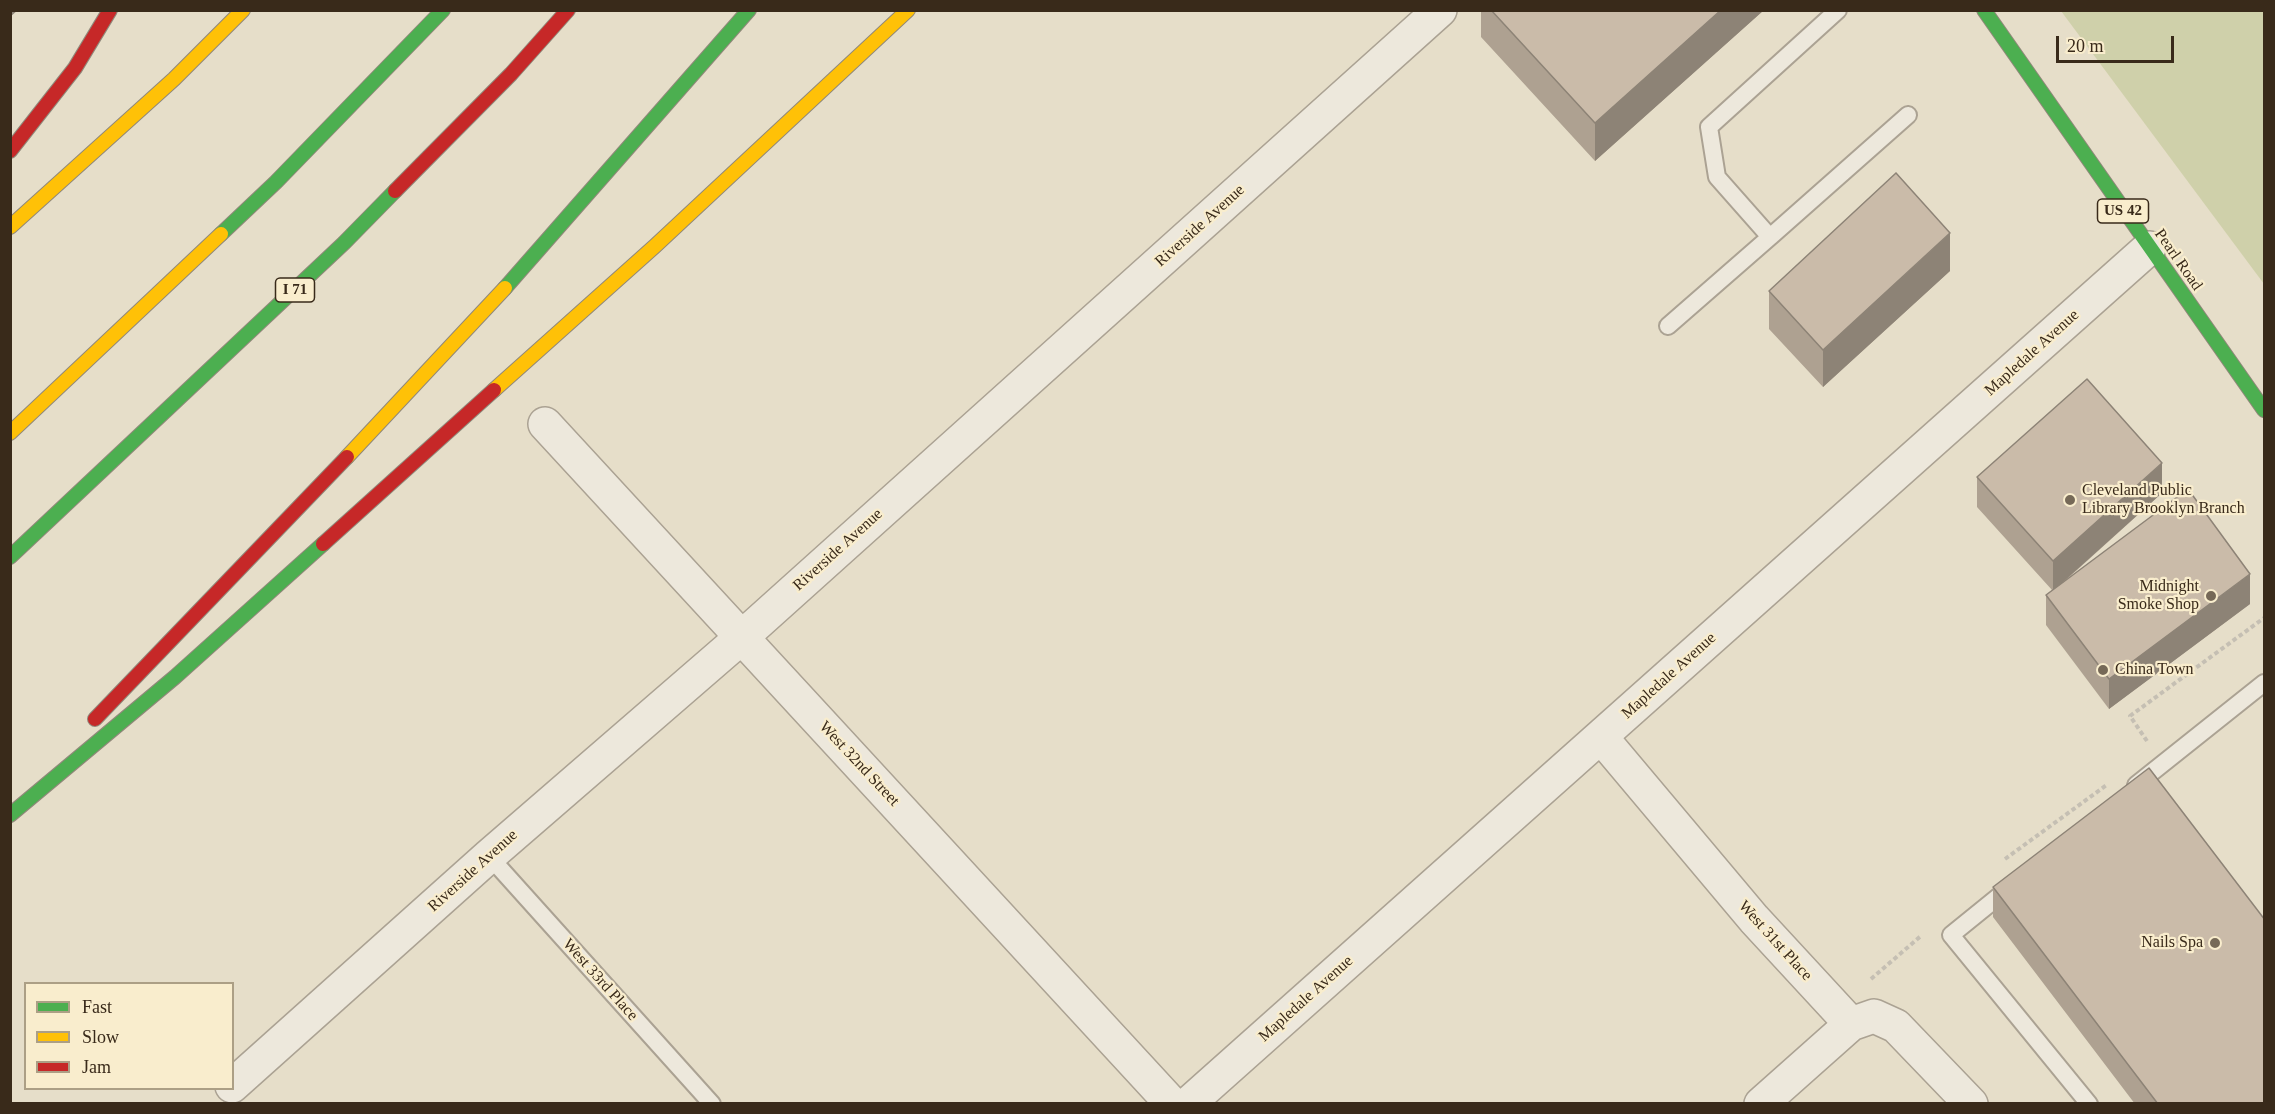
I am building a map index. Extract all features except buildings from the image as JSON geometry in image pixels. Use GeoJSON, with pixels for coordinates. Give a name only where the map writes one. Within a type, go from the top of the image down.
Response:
{"type":"FeatureCollection","features":[{"type":"Feature","properties":{"kind":"main road"},"geometry":{"type":"LineString","coordinates":[[10,151],[75,68],[110,10]]}},
{"type":"Feature","properties":{"kind":"main road"},"geometry":{"type":"LineString","coordinates":[[10,227],[174,79],[243,10]]}},
{"type":"Feature","properties":{"kind":"main road"},"geometry":{"type":"LineString","coordinates":[[10,433],[276,182],[443,10]]}},
{"type":"Feature","properties":{"kind":"main road","name":"I 71"},"geometry":{"type":"LineString","coordinates":[[10,558],[344,243],[510,75],[568,10]]}},
{"type":"Feature","properties":{"kind":"main road"},"geometry":{"type":"LineString","coordinates":[[84,731],[280,529],[508,285],[749,10]]}},
{"type":"Feature","properties":{"kind":"main road"},"geometry":{"type":"LineString","coordinates":[[10,815],[174,677],[611,286],[908,10]]}},
{"type":"Feature","properties":{"kind":"main road","name":"Pearl Road"},"geometry":{"type":"LineString","coordinates":[[1984,10],[2265,410]]}},
{"type":"Feature","properties":{"kind":"main road"},"geometry":{"type":"LineString","coordinates":[[10,807],[68,748]]}},
{"type":"Feature","properties":{"kind":"street","name":"Riverside Avenue"},"geometry":{"type":"LineString","coordinates":[[234,1084],[489,856],[742,637],[1440,10]]}},
{"type":"Feature","properties":{"kind":"street","name":"Mapledale Avenue"},"geometry":{"type":"LineString","coordinates":[[1188,1104],[2149,248]]}},
{"type":"Feature","properties":{"kind":"street","name":"West 32nd Street"},"geometry":{"type":"LineString","coordinates":[[545,424],[1172,1104]]}},
{"type":"Feature","properties":{"kind":"street","name":"West 31st Place"},"geometry":{"type":"LineString","coordinates":[[1601,737],[1754,920],[1851,1024]]}},
{"type":"Feature","properties":{"kind":"street"},"geometry":{"type":"LineString","coordinates":[[1761,1104],[1851,1024],[1874,1016],[1896,1026],[1971,1104]]}},
{"type":"Feature","properties":{"kind":"street","name":"Riverside Avenue"},"geometry":{"type":"LineString","coordinates":[[213,1104],[228,1090]]}},
{"type":"Feature","properties":{"kind":"lane"},"geometry":{"type":"LineString","coordinates":[[1770,237],[1717,177],[1709,127],[1838,10]]}},
{"type":"Feature","properties":{"kind":"lane"},"geometry":{"type":"LineString","coordinates":[[1668,326],[1908,115]]}},
{"type":"Feature","properties":{"kind":"lane"},"geometry":{"type":"LineString","coordinates":[[2123,796],[2265,683]]}},
{"type":"Feature","properties":{"kind":"lane","name":"West 33rd Place"},"geometry":{"type":"LineString","coordinates":[[489,856],[712,1104]]}},
{"type":"Feature","properties":{"kind":"lane"},"geometry":{"type":"LineString","coordinates":[[2023,876],[1950,935],[2090,1104]]}},
{"type":"Feature","properties":{"kind":"path"},"geometry":{"type":"LineString","coordinates":[[2148,742],[2130,716],[2265,618]]}},
{"type":"Feature","properties":{"kind":"path"},"geometry":{"type":"LineString","coordinates":[[1997,866],[2116,778]]}},
{"type":"Feature","properties":{"kind":"path"},"geometry":{"type":"LineString","coordinates":[[1864,986],[1929,927]]}},
{"type":"Feature","properties":{"kind":"green space"},"geometry":{"type":"Polygon","coordinates":[[[2061,11],[2264,11],[2264,284],[2061,11]]]}},
{"type":"Feature","properties":{"kind":"traffic: fast"},"geometry":{"type":"LineString","coordinates":[[221,234],[276,182],[443,10]]}},
{"type":"Feature","properties":{"kind":"traffic: fast"},"geometry":{"type":"LineString","coordinates":[[505,288],[749,10]]}},
{"type":"Feature","properties":{"kind":"traffic: fast"},"geometry":{"type":"LineString","coordinates":[[1984,10],[2264,410]]}},
{"type":"Feature","properties":{"kind":"traffic: fast"},"geometry":{"type":"LineString","coordinates":[[10,557],[344,243],[395,191]]}},
{"type":"Feature","properties":{"kind":"traffic: fast"},"geometry":{"type":"LineString","coordinates":[[10,815],[175,677],[323,544]]}},
{"type":"Feature","properties":{"kind":"traffic: slow"},"geometry":{"type":"LineString","coordinates":[[10,227],[174,79],[243,10]]}},
{"type":"Feature","properties":{"kind":"traffic: slow"},"geometry":{"type":"LineString","coordinates":[[494,390],[655,246],[908,10]]}},
{"type":"Feature","properties":{"kind":"traffic: slow"},"geometry":{"type":"LineString","coordinates":[[10,433],[221,234]]}},
{"type":"Feature","properties":{"kind":"traffic: slow"},"geometry":{"type":"LineString","coordinates":[[347,457],[505,288]]}},
{"type":"Feature","properties":{"kind":"traffic: jam"},"geometry":{"type":"LineString","coordinates":[[10,151],[75,68],[110,10]]}},
{"type":"Feature","properties":{"kind":"traffic: jam"},"geometry":{"type":"LineString","coordinates":[[395,191],[511,74],[568,10]]}},
{"type":"Feature","properties":{"kind":"traffic: jam"},"geometry":{"type":"LineString","coordinates":[[323,544],[494,390]]}},
{"type":"Feature","properties":{"kind":"traffic: jam"},"geometry":{"type":"LineString","coordinates":[[95,719],[347,457]]}},
{"type":"Feature","properties":{"kind":"place","name":"Cleveland Public Library Brooklyn Branch"},"geometry":{"type":"Point","coordinates":[2070,500]}},
{"type":"Feature","properties":{"kind":"place","name":"Midnight Smoke Shop"},"geometry":{"type":"Point","coordinates":[2211,596]}},
{"type":"Feature","properties":{"kind":"place","name":"China Town"},"geometry":{"type":"Point","coordinates":[2103,670]}},
{"type":"Feature","properties":{"kind":"place","name":"Nails Spa"},"geometry":{"type":"Point","coordinates":[2215,943]}}]}
